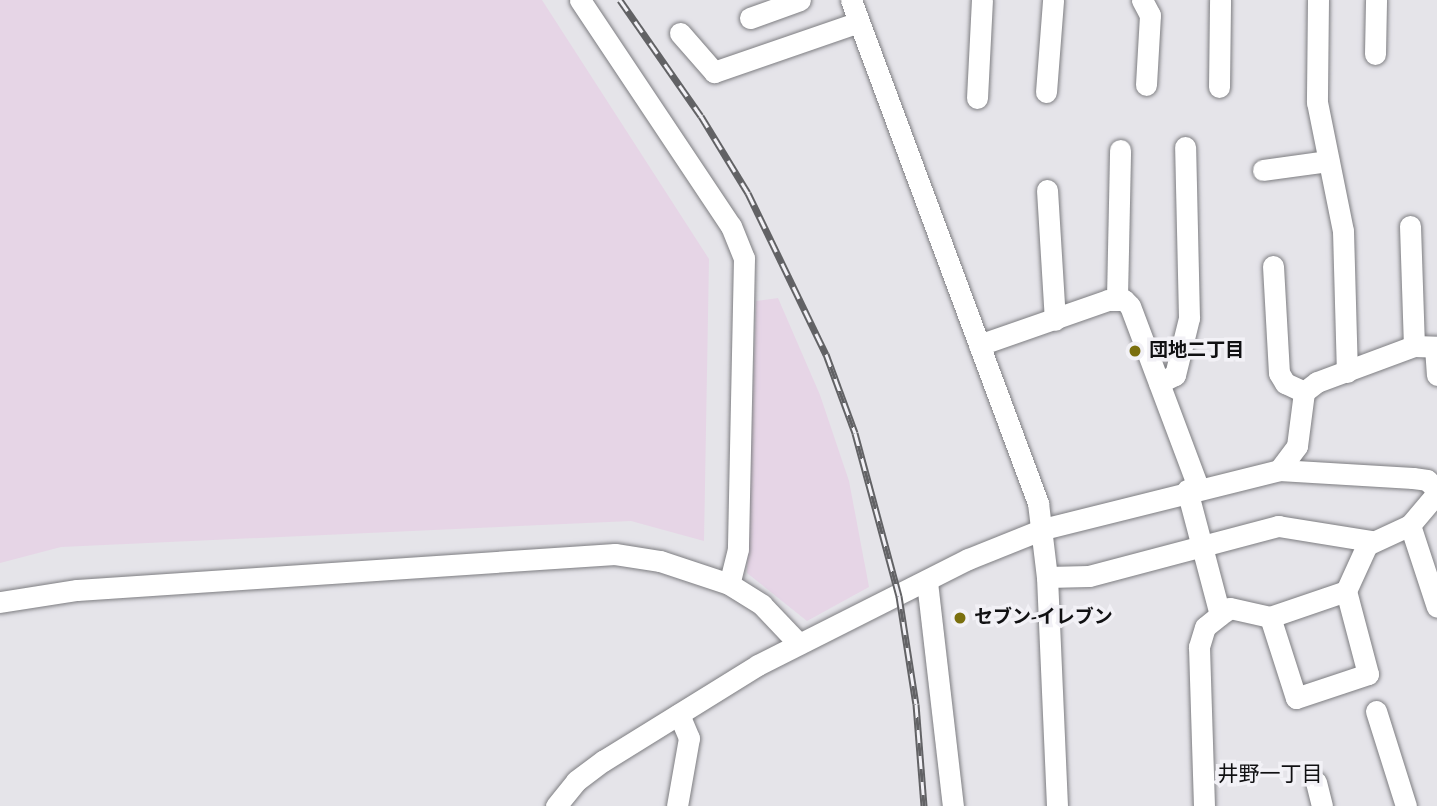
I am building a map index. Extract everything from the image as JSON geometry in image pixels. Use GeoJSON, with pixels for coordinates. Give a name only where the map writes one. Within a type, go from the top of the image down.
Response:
{"type":"FeatureCollection","features":[{"type":"Feature","properties":{"kind":"street"},"geometry":{"type":"LineString","coordinates":[[580,0],[731,226],[744,258],[738,549],[729,584]]}},
{"type":"Feature","properties":{"kind":"street"},"geometry":{"type":"LineString","coordinates":[[751,18],[800,0]]}},
{"type":"Feature","properties":{"kind":"street"},"geometry":{"type":"LineString","coordinates":[[851,0],[1038,503],[1047,577],[1057,806]]}},
{"type":"Feature","properties":{"kind":"street"},"geometry":{"type":"LineString","coordinates":[[977,98],[982,0]]}},
{"type":"Feature","properties":{"kind":"street"},"geometry":{"type":"LineString","coordinates":[[1046,92],[1053,0]]}},
{"type":"Feature","properties":{"kind":"street"},"geometry":{"type":"LineString","coordinates":[[1142,0],[1150,15],[1146,85]]}},
{"type":"Feature","properties":{"kind":"street"},"geometry":{"type":"LineString","coordinates":[[1219,87],[1220,0]]}},
{"type":"Feature","properties":{"kind":"street"},"geometry":{"type":"LineString","coordinates":[[1318,0],[1317,102],[1343,231],[1347,372]]}},
{"type":"Feature","properties":{"kind":"street"},"geometry":{"type":"LineString","coordinates":[[1375,54],[1376,0]]}},
{"type":"Feature","properties":{"kind":"street"},"geometry":{"type":"LineString","coordinates":[[680,33],[714,72],[859,22]]}},
{"type":"Feature","properties":{"kind":"street"},"geometry":{"type":"LineString","coordinates":[[1159,383],[1175,375],[1189,318],[1185,147]]}},
{"type":"Feature","properties":{"kind":"street"},"geometry":{"type":"LineString","coordinates":[[1117,298],[1120,150]]}},
{"type":"Feature","properties":{"kind":"street"},"geometry":{"type":"LineString","coordinates":[[1263,170],[1328,161]]}},
{"type":"Feature","properties":{"kind":"street"},"geometry":{"type":"LineString","coordinates":[[1048,190],[1055,320]]}},
{"type":"Feature","properties":{"kind":"street"},"geometry":{"type":"LineString","coordinates":[[1410,226],[1429,347],[1437,375]]}},
{"type":"Feature","properties":{"kind":"street"},"geometry":{"type":"LineString","coordinates":[[1273,266],[1279,373],[1285,383],[1304,392]]}},
{"type":"Feature","properties":{"kind":"street"},"geometry":{"type":"LineString","coordinates":[[979,345],[1117,298]]}},
{"type":"Feature","properties":{"kind":"street"},"geometry":{"type":"LineString","coordinates":[[1117,298],[1130,306],[1159,383],[1193,488],[1200,543],[1220,615]]}},
{"type":"Feature","properties":{"kind":"street"},"geometry":{"type":"LineString","coordinates":[[1304,392],[1347,372],[1429,347]]}},
{"type":"Feature","properties":{"kind":"street"},"geometry":{"type":"LineString","coordinates":[[1279,470],[1297,446],[1304,392]]}},
{"type":"Feature","properties":{"kind":"street"},"geometry":{"type":"LineString","coordinates":[[556,806],[585,774],[678,714],[799,643],[1043,529],[1193,488],[1279,470],[1413,478],[1427,480],[1437,491],[1410,525],[1373,541],[1278,526],[1200,543],[1089,576],[1047,577]]}},
{"type":"Feature","properties":{"kind":"street"},"geometry":{"type":"LineString","coordinates":[[1410,525],[1437,607]]}},
{"type":"Feature","properties":{"kind":"street"},"geometry":{"type":"LineString","coordinates":[[1204,806],[1199,647],[1205,627],[1230,608],[1270,617],[1346,591],[1373,541]]}},
{"type":"Feature","properties":{"kind":"street"},"geometry":{"type":"LineString","coordinates":[[0,602],[77,590],[569,554],[615,554],[660,561],[729,584],[762,605],[799,643]]}},
{"type":"Feature","properties":{"kind":"street"},"geometry":{"type":"LineString","coordinates":[[927,582],[953,806]]}},
{"type":"Feature","properties":{"kind":"street"},"geometry":{"type":"LineString","coordinates":[[1270,617],[1296,698],[1368,674],[1346,591]]}},
{"type":"Feature","properties":{"kind":"street"},"geometry":{"type":"LineString","coordinates":[[1376,711],[1406,806]]}},
{"type":"Feature","properties":{"kind":"street"},"geometry":{"type":"LineString","coordinates":[[677,806],[689,738],[678,714]]}},
{"type":"Feature","properties":{"kind":"street"},"geometry":{"type":"LineString","coordinates":[[1316,782],[1322,806]]}},
{"type":"Feature","properties":{"kind":"shaded area"},"geometry":{"type":"Polygon","coordinates":[[[0,0],[542,0],[709,259],[704,541],[631,521],[61,547],[0,563],[0,0]]]}},
{"type":"Feature","properties":{"kind":"shaded area"},"geometry":{"type":"Polygon","coordinates":[[[778,298],[820,395],[849,481],[869,587],[807,621],[747,573],[756,301],[778,298]]]}},
{"type":"Feature","properties":{"kind":"railway"},"geometry":{"type":"LineString","coordinates":[[620,0],[701,116],[748,193],[826,354],[855,433],[899,596],[916,704],[924,806]]}},
{"type":"Feature","properties":{"kind":"place","name":"団地二丁目"},"geometry":{"type":"Point","coordinates":[1135,351]}},
{"type":"Feature","properties":{"kind":"place","name":"セブン-イレブン"},"geometry":{"type":"Point","coordinates":[960,618]}},
{"type":"Feature","properties":{"kind":"district","name":"井野一丁目"},"geometry":{"type":"Point","coordinates":[1270,775]}}]}
